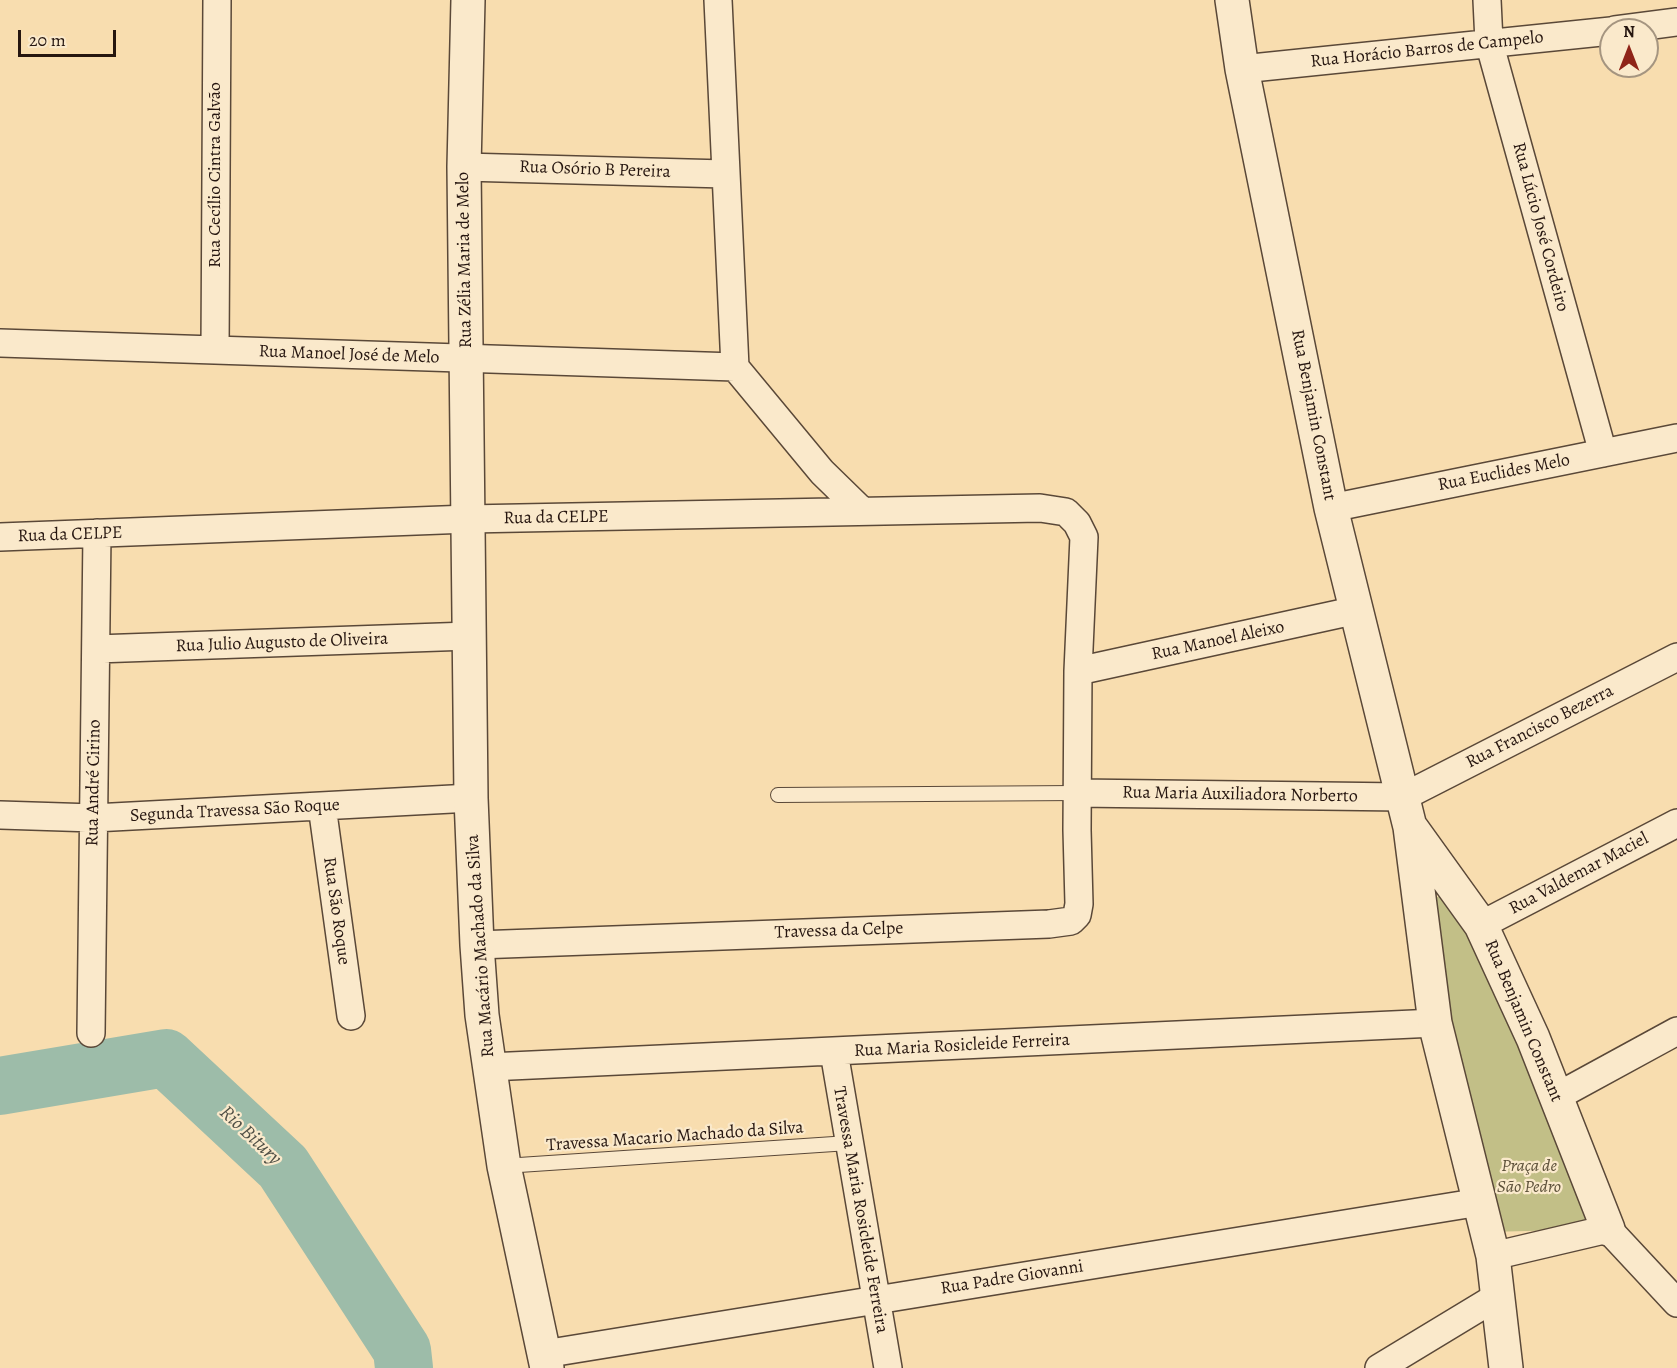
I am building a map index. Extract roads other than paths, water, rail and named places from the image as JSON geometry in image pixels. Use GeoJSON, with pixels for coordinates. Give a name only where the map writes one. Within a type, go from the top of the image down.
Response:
{"type":"FeatureCollection","features":[{"type":"Feature","properties":{"kind":"street","name":"Rua Cecílio Cintra Galvão"},"geometry":{"type":"LineString","coordinates":[[215,350],[217,0]]}},
{"type":"Feature","properties":{"kind":"street","name":"Rua Zélia Maria de Melo"},"geometry":{"type":"LineString","coordinates":[[468,0],[464,167],[468,519]]}},
{"type":"Feature","properties":{"kind":"street"},"geometry":{"type":"LineString","coordinates":[[718,0],[735,367],[822,471],[862,511]]}},
{"type":"Feature","properties":{"kind":"street","name":"Rua Benjamin Constant"},"geometry":{"type":"LineString","coordinates":[[1232,0],[1242,69],[1331,508],[1406,812],[1435,1023],[1493,1256],[1506,1368]]}},
{"type":"Feature","properties":{"kind":"street","name":"Rua Lúcio José Cordeiro"},"geometry":{"type":"LineString","coordinates":[[1487,0],[1490,42],[1603,453]]}},
{"type":"Feature","properties":{"kind":"street","name":"Rua Horácio Barros de Campelo"},"geometry":{"type":"LineString","coordinates":[[1659,24],[1677,22]]}},
{"type":"Feature","properties":{"kind":"street","name":"Rua Horácio Barros de Campelo"},"geometry":{"type":"LineString","coordinates":[[1242,69],[1599,31]]}},
{"type":"Feature","properties":{"kind":"street","name":"Rua Osório B Pereira"},"geometry":{"type":"LineString","coordinates":[[464,167],[725,174]]}},
{"type":"Feature","properties":{"kind":"street","name":"Rua Manoel José de Melo"},"geometry":{"type":"LineString","coordinates":[[0,343],[735,367]]}},
{"type":"Feature","properties":{"kind":"street","name":"Rua Euclides Melo"},"geometry":{"type":"LineString","coordinates":[[1331,508],[1677,438]]}},
{"type":"Feature","properties":{"kind":"street","name":"Rua da CELPE"},"geometry":{"type":"LineString","coordinates":[[0,537],[468,519],[1040,508],[1066,512],[1077,523],[1081,531],[1083,551],[1078,671]]}},
{"type":"Feature","properties":{"kind":"street","name":"Rua Macário Machado da Silva"},"geometry":{"type":"LineString","coordinates":[[468,519],[471,798],[482,1015],[504,1166],[545,1361]]}},
{"type":"Feature","properties":{"kind":"street","name":"Rua André Cirino"},"geometry":{"type":"LineString","coordinates":[[91,1033],[97,533]]}},
{"type":"Feature","properties":{"kind":"street","name":"Rua Manoel Aleixo"},"geometry":{"type":"LineString","coordinates":[[1078,671],[1357,610]]}},
{"type":"Feature","properties":{"kind":"street","name":"Rua Julio Augusto de Oliveira"},"geometry":{"type":"LineString","coordinates":[[96,649],[469,636]]}},
{"type":"Feature","properties":{"kind":"street","name":"Rua Francisco Bezerra"},"geometry":{"type":"LineString","coordinates":[[1406,812],[1677,657]]}},
{"type":"Feature","properties":{"kind":"street"},"geometry":{"type":"LineString","coordinates":[[1077,793],[1078,671]]}},
{"type":"Feature","properties":{"kind":"street","name":"Rua Maria Auxiliadora Norberto"},"geometry":{"type":"LineString","coordinates":[[1077,793],[1406,812]]}},
{"type":"Feature","properties":{"kind":"street","name":"Travessa da Celpe"},"geometry":{"type":"LineString","coordinates":[[477,945],[1049,924],[1071,921],[1077,915],[1079,904],[1077,793]]}},
{"type":"Feature","properties":{"kind":"street","name":"Segunda Travessa São Roque"},"geometry":{"type":"LineString","coordinates":[[0,815],[94,818],[471,798]]}},
{"type":"Feature","properties":{"kind":"street","name":"Rua São Roque"},"geometry":{"type":"LineString","coordinates":[[322,806],[351,1016]]}},
{"type":"Feature","properties":{"kind":"street","name":"Rua Benjamin Constant"},"geometry":{"type":"LineString","coordinates":[[1406,812],[1481,925],[1533,1038],[1608,1229]]}},
{"type":"Feature","properties":{"kind":"street","name":"Rua Valdemar Maciel"},"geometry":{"type":"LineString","coordinates":[[1481,925],[1677,824]]}},
{"type":"Feature","properties":{"kind":"street","name":"Rua Maria Rosicleide Ferreira"},"geometry":{"type":"LineString","coordinates":[[489,1067],[1435,1023]]}},
{"type":"Feature","properties":{"kind":"street"},"geometry":{"type":"LineString","coordinates":[[1556,1097],[1677,1031]]}},
{"type":"Feature","properties":{"kind":"street","name":"Travessa Maria Rosicleide Ferreira"},"geometry":{"type":"LineString","coordinates":[[834,1052],[888,1368]]}},
{"type":"Feature","properties":{"kind":"street","name":"Rua Padre Giovanni"},"geometry":{"type":"LineString","coordinates":[[545,1361],[875,1300],[1480,1202]]}},
{"type":"Feature","properties":{"kind":"street"},"geometry":{"type":"LineString","coordinates":[[1493,1256],[1608,1229],[1677,1303]]}},
{"type":"Feature","properties":{"kind":"street"},"geometry":{"type":"LineString","coordinates":[[1379,1368],[1498,1296]]}},
{"type":"Feature","properties":{"kind":"lane"},"geometry":{"type":"LineString","coordinates":[[778,795],[1077,793]]}},
{"type":"Feature","properties":{"kind":"lane","name":"Travessa Macario Machado da Silva"},"geometry":{"type":"LineString","coordinates":[[504,1166],[849,1143]]}},
{"type":"Feature","properties":{"kind":"waterway","name":"Rio Bitury"},"geometry":{"type":"LineString","coordinates":[[0,1086],[166,1058],[283,1167],[402,1350],[404,1368]]}},
{"type":"Feature","properties":{"kind":"park label","name":"Praça de São Pedro"},"geometry":{"type":"Point","coordinates":[1529,1177]}}]}
